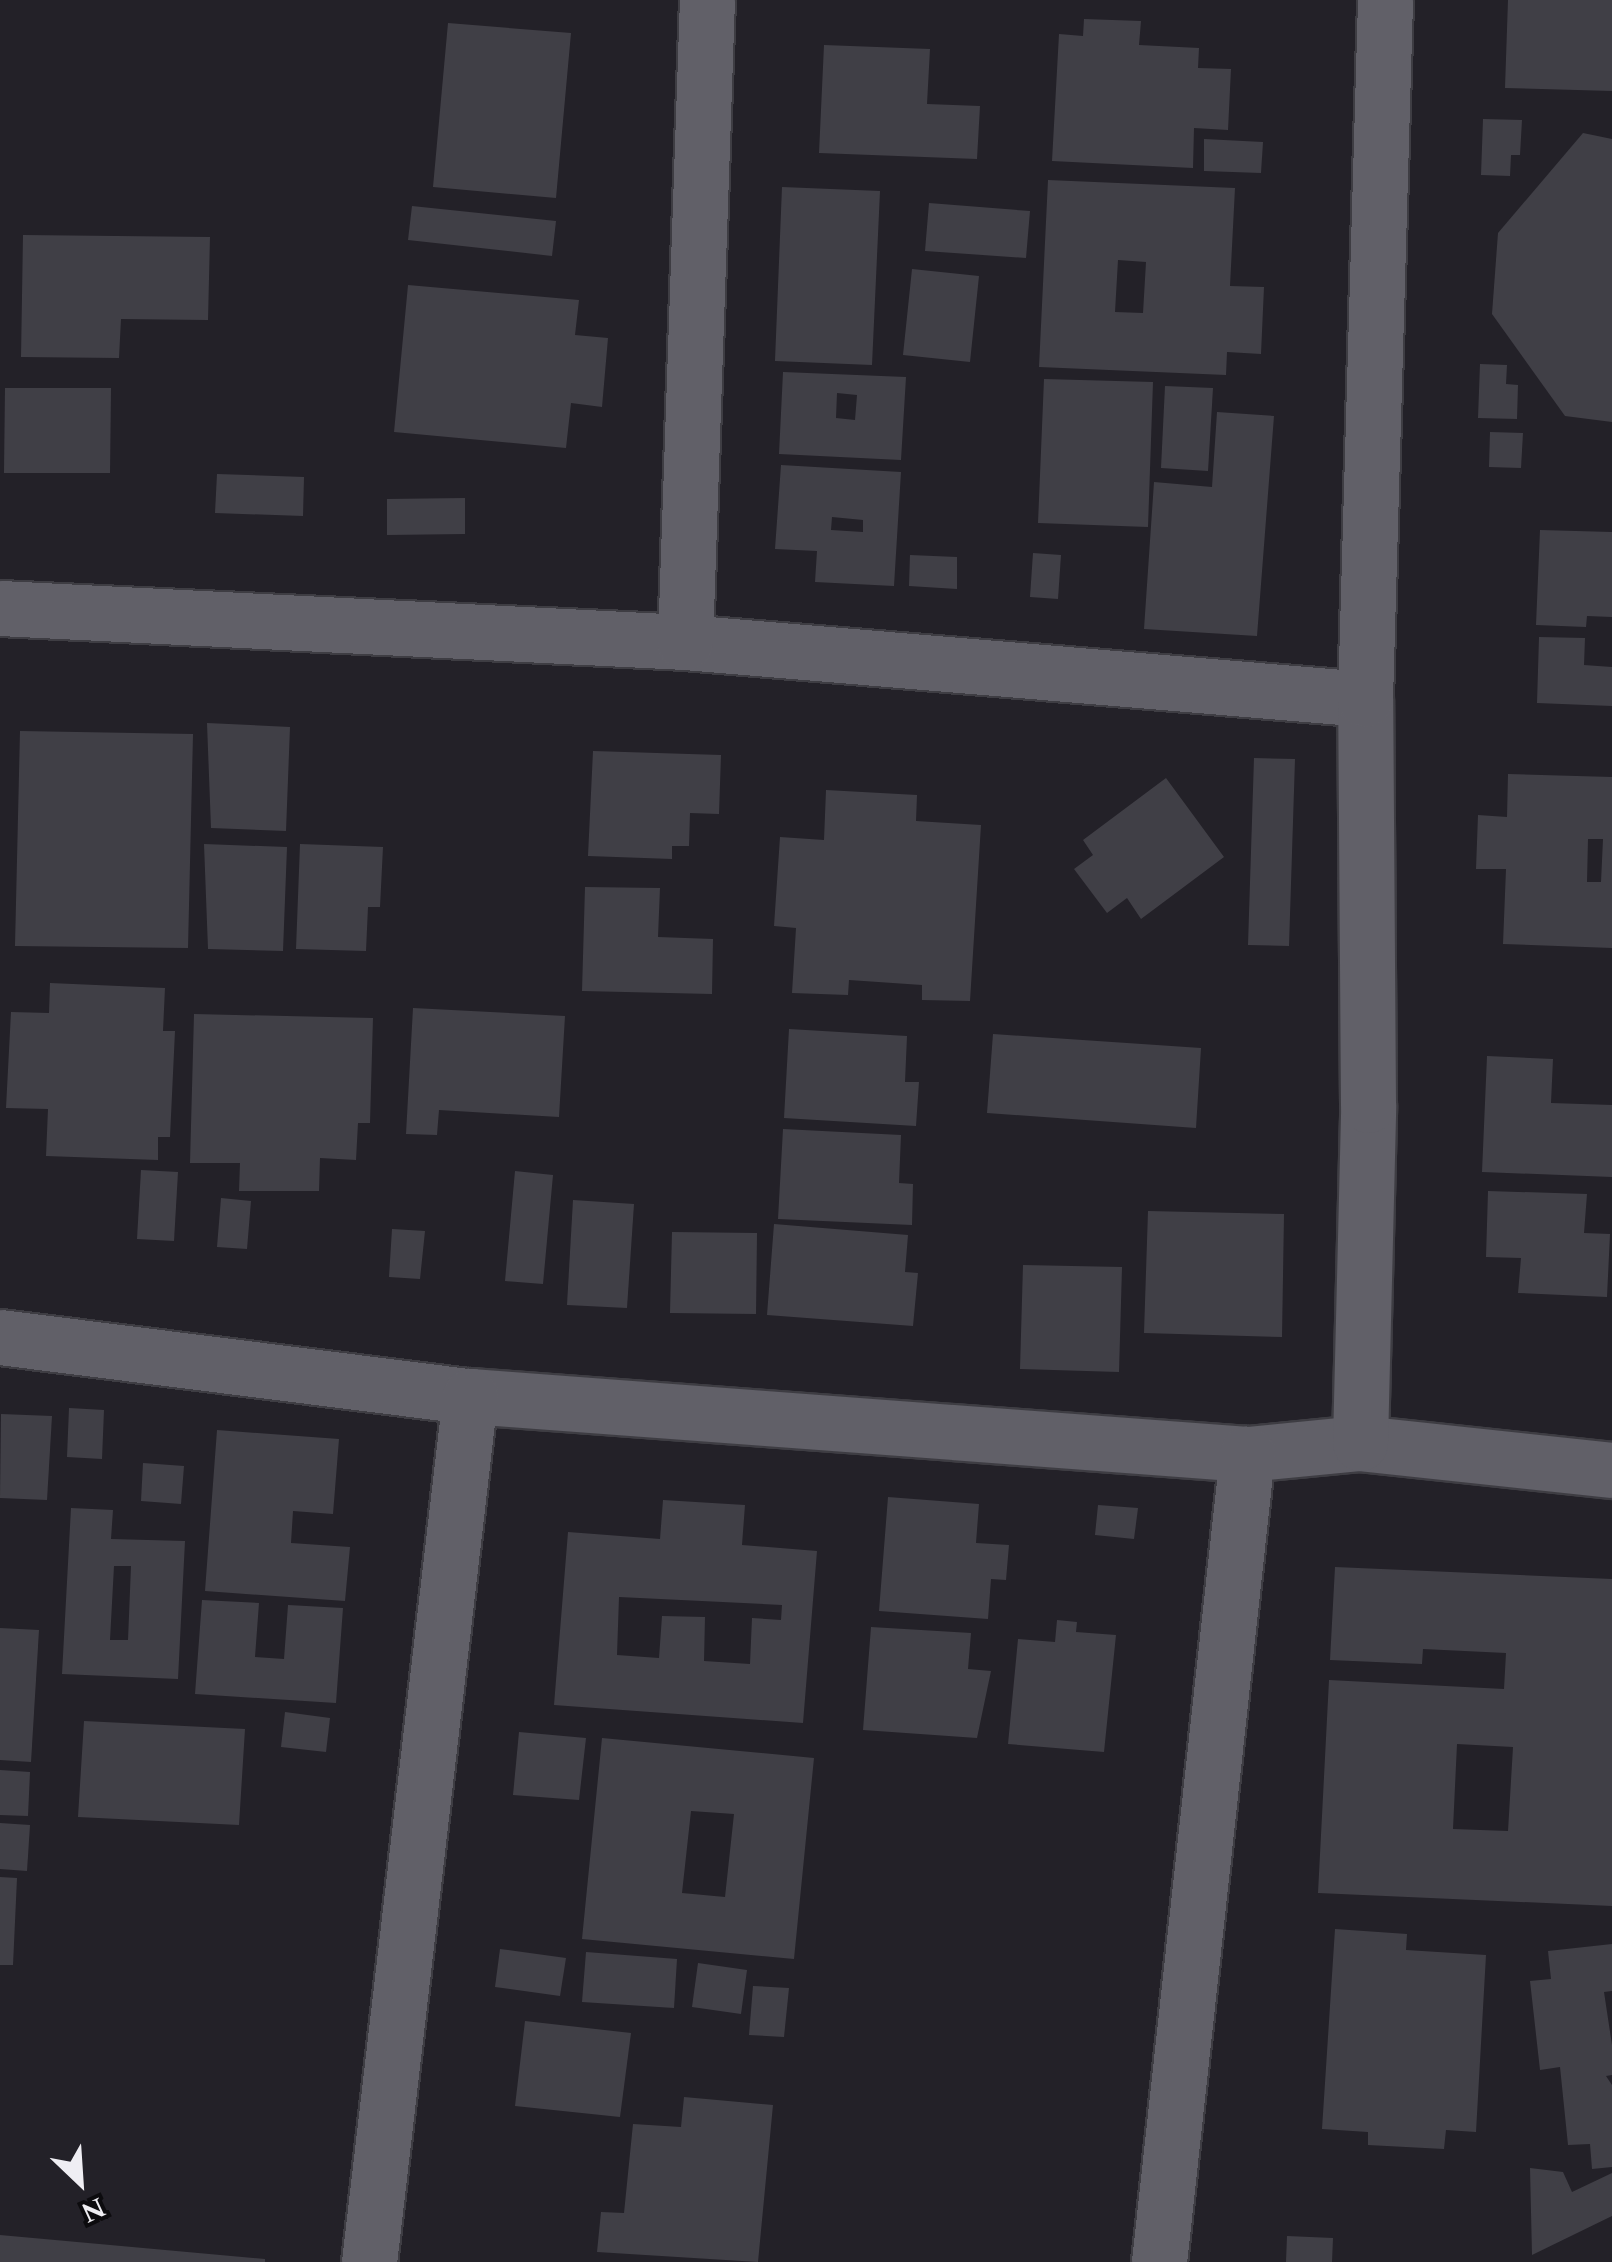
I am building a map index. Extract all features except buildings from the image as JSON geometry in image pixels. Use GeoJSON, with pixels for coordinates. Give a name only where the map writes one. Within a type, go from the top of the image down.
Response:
{"type":"FeatureCollection","features":[{"type":"Feature","properties":{"kind":"street"},"geometry":{"type":"LineString","coordinates":[[686,642],[707,0]]}},
{"type":"Feature","properties":{"kind":"street"},"geometry":{"type":"LineString","coordinates":[[1360,1443],[1368,1105],[1365,699],[1385,0]]}},
{"type":"Feature","properties":{"kind":"street"},"geometry":{"type":"LineString","coordinates":[[0,608],[686,642],[1365,699]]}},
{"type":"Feature","properties":{"kind":"street"},"geometry":{"type":"LineString","coordinates":[[0,1337],[470,1396],[1247,1454],[1360,1443],[1612,1470]]}},
{"type":"Feature","properties":{"kind":"street"},"geometry":{"type":"LineString","coordinates":[[369,2262],[470,1396]]}},
{"type":"Feature","properties":{"kind":"street"},"geometry":{"type":"LineString","coordinates":[[1159,2262],[1247,1454]]}}]}
